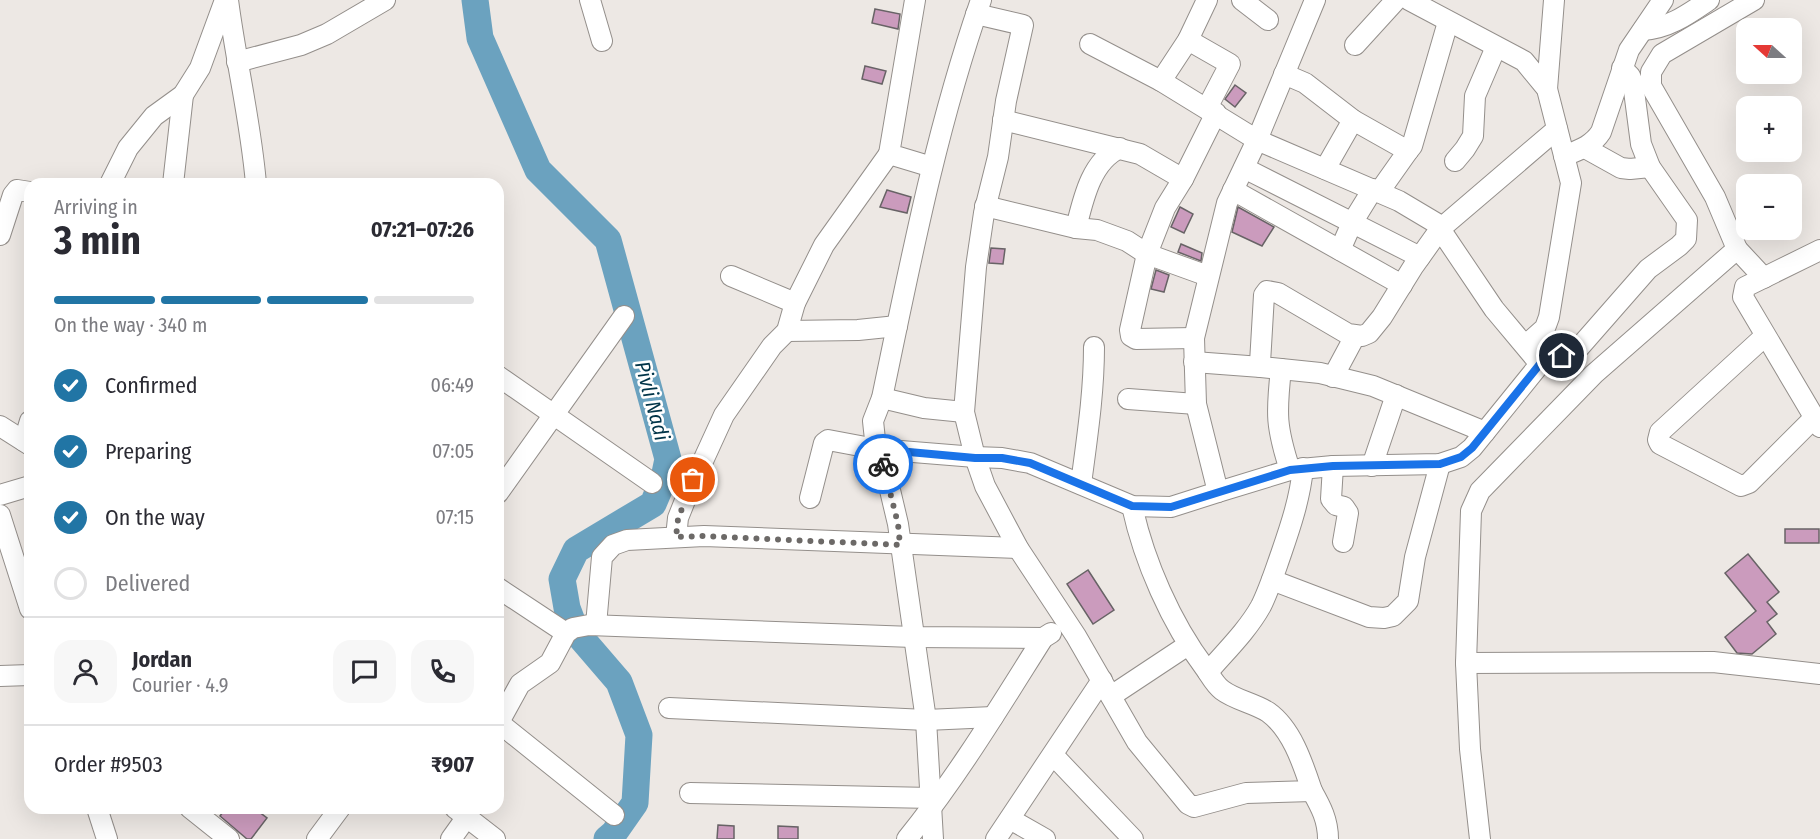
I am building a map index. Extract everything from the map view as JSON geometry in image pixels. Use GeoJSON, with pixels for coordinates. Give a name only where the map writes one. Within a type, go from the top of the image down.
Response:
{"type":"FeatureCollection","features":[{"type":"Feature","properties":{"kind":"street"},"geometry":{"type":"LineString","coordinates":[[227,0],[253,149],[255,178]]}},
{"type":"Feature","properties":{"kind":"street"},"geometry":{"type":"LineString","coordinates":[[113,178],[128,148],[154,116],[183,95],[200,68],[227,0]]}},
{"type":"Feature","properties":{"kind":"street"},"geometry":{"type":"LineString","coordinates":[[237,62],[301,45],[327,34],[385,0]]}},
{"type":"Feature","properties":{"kind":"street"},"geometry":{"type":"LineString","coordinates":[[590,0],[602,41]]}},
{"type":"Feature","properties":{"kind":"street"},"geometry":{"type":"LineString","coordinates":[[676,537],[678,519],[686,498],[724,415],[772,346],[787,331],[795,303],[825,245],[889,154],[915,0]]}},
{"type":"Feature","properties":{"kind":"street"},"geometry":{"type":"LineString","coordinates":[[1161,81],[1188,40],[1207,0]]}},
{"type":"Feature","properties":{"kind":"street"},"geometry":{"type":"LineString","coordinates":[[1242,0],[1268,20]]}},
{"type":"Feature","properties":{"kind":"street"},"geometry":{"type":"LineString","coordinates":[[1218,492],[1196,404],[1194,338],[1227,203],[1257,140],[1315,0]]}},
{"type":"Feature","properties":{"kind":"street"},"geometry":{"type":"LineString","coordinates":[[1355,45],[1396,0]]}},
{"type":"Feature","properties":{"kind":"street"},"geometry":{"type":"LineString","coordinates":[[1409,0],[1524,61],[1547,89]]}},
{"type":"Feature","properties":{"kind":"street"},"geometry":{"type":"LineString","coordinates":[[1564,156],[1585,148],[1595,141],[1629,50],[1663,0]]}},
{"type":"Feature","properties":{"kind":"street"},"geometry":{"type":"LineString","coordinates":[[1643,30],[1660,28],[1673,23],[1709,0]]}},
{"type":"Feature","properties":{"kind":"street"},"geometry":{"type":"LineString","coordinates":[[1754,0],[1662,54],[1651,72],[1651,86],[1715,197],[1737,249],[1764,278]]}},
{"type":"Feature","properties":{"kind":"street"},"geometry":{"type":"LineString","coordinates":[[1526,345],[1545,328],[1549,317],[1571,183],[1547,89],[1549,3]]}},
{"type":"Feature","properties":{"kind":"street"},"geometry":{"type":"LineString","coordinates":[[933,839],[926,720],[898,524],[885,469],[876,449],[873,421],[882,398],[932,167],[978,7],[1023,25],[1003,120],[998,157],[985,206],[976,267],[964,411],[975,458],[985,486],[1018,548],[1066,622],[1137,742],[1188,804],[1194,807],[1246,793],[1312,791]]}},
{"type":"Feature","properties":{"kind":"street"},"geometry":{"type":"LineString","coordinates":[[1340,250],[1352,223],[1412,146],[1448,22]]}},
{"type":"Feature","properties":{"kind":"street"},"geometry":{"type":"LineString","coordinates":[[1188,40],[1230,64],[1183,179],[1165,208],[1148,254],[1132,319],[1131,336],[1136,339],[1194,338]]}},
{"type":"Feature","properties":{"kind":"street"},"geometry":{"type":"LineString","coordinates":[[1090,44],[1161,81],[1257,140],[1376,190],[1436,223],[1494,309],[1540,364]]}},
{"type":"Feature","properties":{"kind":"street"},"geometry":{"type":"LineString","coordinates":[[1455,161],[1473,136],[1475,96],[1496,47]]}},
{"type":"Feature","properties":{"kind":"street"},"geometry":{"type":"LineString","coordinates":[[810,498],[826,441],[876,449],[975,458],[1002,458],[1030,463],[1132,506],[1171,507],[1297,469],[1440,464],[1461,457],[1485,432],[1540,364],[1577,350],[1648,269],[1686,239],[1687,220],[1650,167],[1641,144],[1632,80],[1622,68]]}},
{"type":"Feature","properties":{"kind":"street"},"geometry":{"type":"LineString","coordinates":[[1284,74],[1305,82],[1353,120],[1408,151]]}},
{"type":"Feature","properties":{"kind":"street"},"geometry":{"type":"LineString","coordinates":[[174,178],[183,95]]}},
{"type":"Feature","properties":{"kind":"street"},"geometry":{"type":"LineString","coordinates":[[1003,120],[1140,154],[1183,179]]}},
{"type":"Feature","properties":{"kind":"street"},"geometry":{"type":"LineString","coordinates":[[1325,169],[1353,120]]}},
{"type":"Feature","properties":{"kind":"street"},"geometry":{"type":"LineString","coordinates":[[1261,367],[1264,295],[1267,291],[1278,293],[1348,334],[1355,336],[1369,333],[1440,229],[1557,129]]}},
{"type":"Feature","properties":{"kind":"street"},"geometry":{"type":"LineString","coordinates":[[1076,228],[1082,202],[1097,169],[1105,158],[1120,148]]}},
{"type":"Feature","properties":{"kind":"street"},"geometry":{"type":"LineString","coordinates":[[1585,148],[1621,168],[1630,170],[1650,167]]}},
{"type":"Feature","properties":{"kind":"street"},"geometry":{"type":"LineString","coordinates":[[889,154],[932,167]]}},
{"type":"Feature","properties":{"kind":"street"},"geometry":{"type":"LineString","coordinates":[[1244,168],[1420,257]]}},
{"type":"Feature","properties":{"kind":"street"},"geometry":{"type":"LineString","coordinates":[[0,235],[13,195],[17,190],[24,191]]}},
{"type":"Feature","properties":{"kind":"street"},"geometry":{"type":"LineString","coordinates":[[1233,190],[1401,285]]}},
{"type":"Feature","properties":{"kind":"street"},"geometry":{"type":"LineString","coordinates":[[985,206],[1076,228],[1097,230],[1127,241],[1148,254],[1208,276]]}},
{"type":"Feature","properties":{"kind":"street"},"geometry":{"type":"LineString","coordinates":[[1480,839],[1470,749],[1466,663],[1471,511],[1480,491],[1594,374],[1737,249]]}},
{"type":"Feature","properties":{"kind":"street"},"geometry":{"type":"LineString","coordinates":[[1765,336],[1660,432],[1658,440],[1660,444],[1741,486],[1749,483],[1817,422],[1743,297],[1745,287],[1820,250]]}},
{"type":"Feature","properties":{"kind":"street"},"geometry":{"type":"LineString","coordinates":[[731,276],[795,303]]}},
{"type":"Feature","properties":{"kind":"street"},"geometry":{"type":"LineString","coordinates":[[504,485],[624,316]]}},
{"type":"Feature","properties":{"kind":"street"},"geometry":{"type":"LineString","coordinates":[[787,331],[858,330],[897,326]]}},
{"type":"Feature","properties":{"kind":"street"},"geometry":{"type":"LineString","coordinates":[[1333,376],[1355,336]]}},
{"type":"Feature","properties":{"kind":"street"},"geometry":{"type":"LineString","coordinates":[[1081,484],[1090,421],[1094,347]]}},
{"type":"Feature","properties":{"kind":"street"},"geometry":{"type":"LineString","coordinates":[[1194,362],[1333,376],[1372,386],[1485,432]]}},
{"type":"Feature","properties":{"kind":"street"},"geometry":{"type":"LineString","coordinates":[[1208,672],[1247,627],[1261,606],[1272,580],[1301,489],[1297,469],[1280,439],[1277,421],[1281,369]]}},
{"type":"Feature","properties":{"kind":"street"},"geometry":{"type":"LineString","coordinates":[[504,380],[652,483]]}},
{"type":"Feature","properties":{"kind":"street"},"geometry":{"type":"LineString","coordinates":[[1372,466],[1396,395]]}},
{"type":"Feature","properties":{"kind":"street"},"geometry":{"type":"LineString","coordinates":[[882,398],[924,408],[964,411]]}},
{"type":"Feature","properties":{"kind":"street"},"geometry":{"type":"LineString","coordinates":[[1128,399],[1196,404]]}},
{"type":"Feature","properties":{"kind":"street"},"geometry":{"type":"LineString","coordinates":[[0,426],[24,441]]}},
{"type":"Feature","properties":{"kind":"street"},"geometry":{"type":"LineString","coordinates":[[1272,580],[1369,617],[1384,618],[1401,611],[1410,594],[1415,557],[1440,464]]}},
{"type":"Feature","properties":{"kind":"street"},"geometry":{"type":"LineString","coordinates":[[1333,466],[1331,499],[1336,505],[1344,507],[1348,513],[1343,542]]}},
{"type":"Feature","properties":{"kind":"street"},"geometry":{"type":"LineString","coordinates":[[0,495],[24,488]]}},
{"type":"Feature","properties":{"kind":"street"},"geometry":{"type":"LineString","coordinates":[[1132,506],[1136,525],[1162,593],[1188,645],[1221,690],[1267,712],[1276,720],[1299,751],[1312,791],[1322,807],[1327,822],[1328,839]]}},
{"type":"Feature","properties":{"kind":"street"},"geometry":{"type":"LineString","coordinates":[[0,515],[24,590]]}},
{"type":"Feature","properties":{"kind":"street"},"geometry":{"type":"LineString","coordinates":[[504,712],[520,684],[550,663],[581,628],[600,564],[607,550],[627,540],[704,536],[1018,548]]}},
{"type":"Feature","properties":{"kind":"street"},"geometry":{"type":"LineString","coordinates":[[504,591],[581,628],[913,637],[1043,638]]}},
{"type":"Feature","properties":{"kind":"street"},"geometry":{"type":"LineString","coordinates":[[907,839],[993,717],[1043,638],[1066,622]]}},
{"type":"Feature","properties":{"kind":"street"},"geometry":{"type":"LineString","coordinates":[[996,839],[1053,755],[1106,688],[1188,645]]}},
{"type":"Feature","properties":{"kind":"street"},"geometry":{"type":"LineString","coordinates":[[1466,663],[1713,662],[1820,674]]}},
{"type":"Feature","properties":{"kind":"street"},"geometry":{"type":"LineString","coordinates":[[0,676],[24,675]]}},
{"type":"Feature","properties":{"kind":"street"},"geometry":{"type":"LineString","coordinates":[[669,708],[926,720],[993,717]]}},
{"type":"Feature","properties":{"kind":"street"},"geometry":{"type":"LineString","coordinates":[[504,728],[614,815]]}},
{"type":"Feature","properties":{"kind":"street"},"geometry":{"type":"LineString","coordinates":[[1053,755],[1133,839]]}},
{"type":"Feature","properties":{"kind":"street"},"geometry":{"type":"LineString","coordinates":[[690,793],[932,803]]}},
{"type":"Feature","properties":{"kind":"street"},"geometry":{"type":"LineString","coordinates":[[99,814],[107,839]]}},
{"type":"Feature","properties":{"kind":"street"},"geometry":{"type":"LineString","coordinates":[[198,814],[229,839]]}},
{"type":"Feature","properties":{"kind":"street"},"geometry":{"type":"LineString","coordinates":[[317,839],[332,814]]}},
{"type":"Feature","properties":{"kind":"street"},"geometry":{"type":"LineString","coordinates":[[451,839],[461,814]]}},
{"type":"Feature","properties":{"kind":"street"},"geometry":{"type":"LineString","coordinates":[[462,814],[495,839]]}},
{"type":"Feature","properties":{"kind":"street"},"geometry":{"type":"LineString","coordinates":[[1010,819],[1045,839]]}},
{"type":"Feature","properties":{"kind":"building"},"geometry":{"type":"Polygon","coordinates":[[[875,9],[900,14],[898,29],[872,23],[875,9]]]}},
{"type":"Feature","properties":{"kind":"building"},"geometry":{"type":"Polygon","coordinates":[[[865,66],[886,71],[882,84],[862,79],[865,66]]]}},
{"type":"Feature","properties":{"kind":"building"},"geometry":{"type":"Polygon","coordinates":[[[1235,85],[1246,93],[1235,107],[1225,99],[1235,85]]]}},
{"type":"Feature","properties":{"kind":"building"},"geometry":{"type":"Polygon","coordinates":[[[887,190],[911,197],[907,213],[880,207],[887,190]]]}},
{"type":"Feature","properties":{"kind":"building"},"geometry":{"type":"Polygon","coordinates":[[[1180,207],[1193,214],[1184,233],[1171,227],[1180,207]]]}},
{"type":"Feature","properties":{"kind":"building"},"geometry":{"type":"Polygon","coordinates":[[[1238,207],[1274,227],[1262,246],[1232,232],[1238,207]]]}},
{"type":"Feature","properties":{"kind":"building"},"geometry":{"type":"Polygon","coordinates":[[[1181,244],[1202,253],[1201,261],[1178,252],[1181,244]]]}},
{"type":"Feature","properties":{"kind":"building"},"geometry":{"type":"Polygon","coordinates":[[[991,248],[1005,249],[1003,264],[989,263],[991,248]]]}},
{"type":"Feature","properties":{"kind":"building"},"geometry":{"type":"Polygon","coordinates":[[[1156,270],[1169,275],[1164,292],[1151,289],[1156,270]]]}},
{"type":"Feature","properties":{"kind":"building"},"geometry":{"type":"Polygon","coordinates":[[[1785,529],[1819,529],[1819,543],[1785,543],[1785,529]]]}},
{"type":"Feature","properties":{"kind":"building"},"geometry":{"type":"Polygon","coordinates":[[[1748,554],[1779,592],[1767,602],[1777,614],[1767,622],[1776,634],[1752,654],[1737,653],[1725,637],[1756,611],[1725,573],[1748,554]]]}},
{"type":"Feature","properties":{"kind":"building"},"geometry":{"type":"Polygon","coordinates":[[[1088,570],[1114,610],[1093,624],[1067,584],[1088,570]]]}},
{"type":"Feature","properties":{"kind":"building"},"geometry":{"type":"Polygon","coordinates":[[[222,814],[262,814],[267,818],[251,839],[247,839],[220,816],[222,814]]]}},
{"type":"Feature","properties":{"kind":"building"},"geometry":{"type":"Polygon","coordinates":[[[718,825],[734,826],[734,839],[717,839],[718,825]]]}},
{"type":"Feature","properties":{"kind":"building"},"geometry":{"type":"Polygon","coordinates":[[[778,826],[798,827],[798,839],[778,839],[778,826]]]}},
{"type":"Feature","properties":{"kind":"waterway","name":"Pivli Nadi"},"geometry":{"type":"LineString","coordinates":[[475,0],[480,38],[538,170],[608,240],[668,459],[664,478],[653,504],[576,550],[562,579],[567,608],[576,632],[619,682],[639,735],[635,803],[614,833],[607,839]]}},
{"type":"Feature","properties":{"kind":"way so far"},"geometry":{"type":"LineString","coordinates":[[693,480],[678,519],[676,537],[704,536],[900,545],[898,524],[883,464]]}},
{"type":"Feature","properties":{"kind":"route"},"geometry":{"type":"LineString","coordinates":[[883,464],[876,449],[975,458],[1002,458],[1049,469],[1132,506],[1171,507],[1290,470],[1333,466],[1440,464],[1451,461],[1461,457],[1472,448],[1540,364],[1562,356]]}}]}
